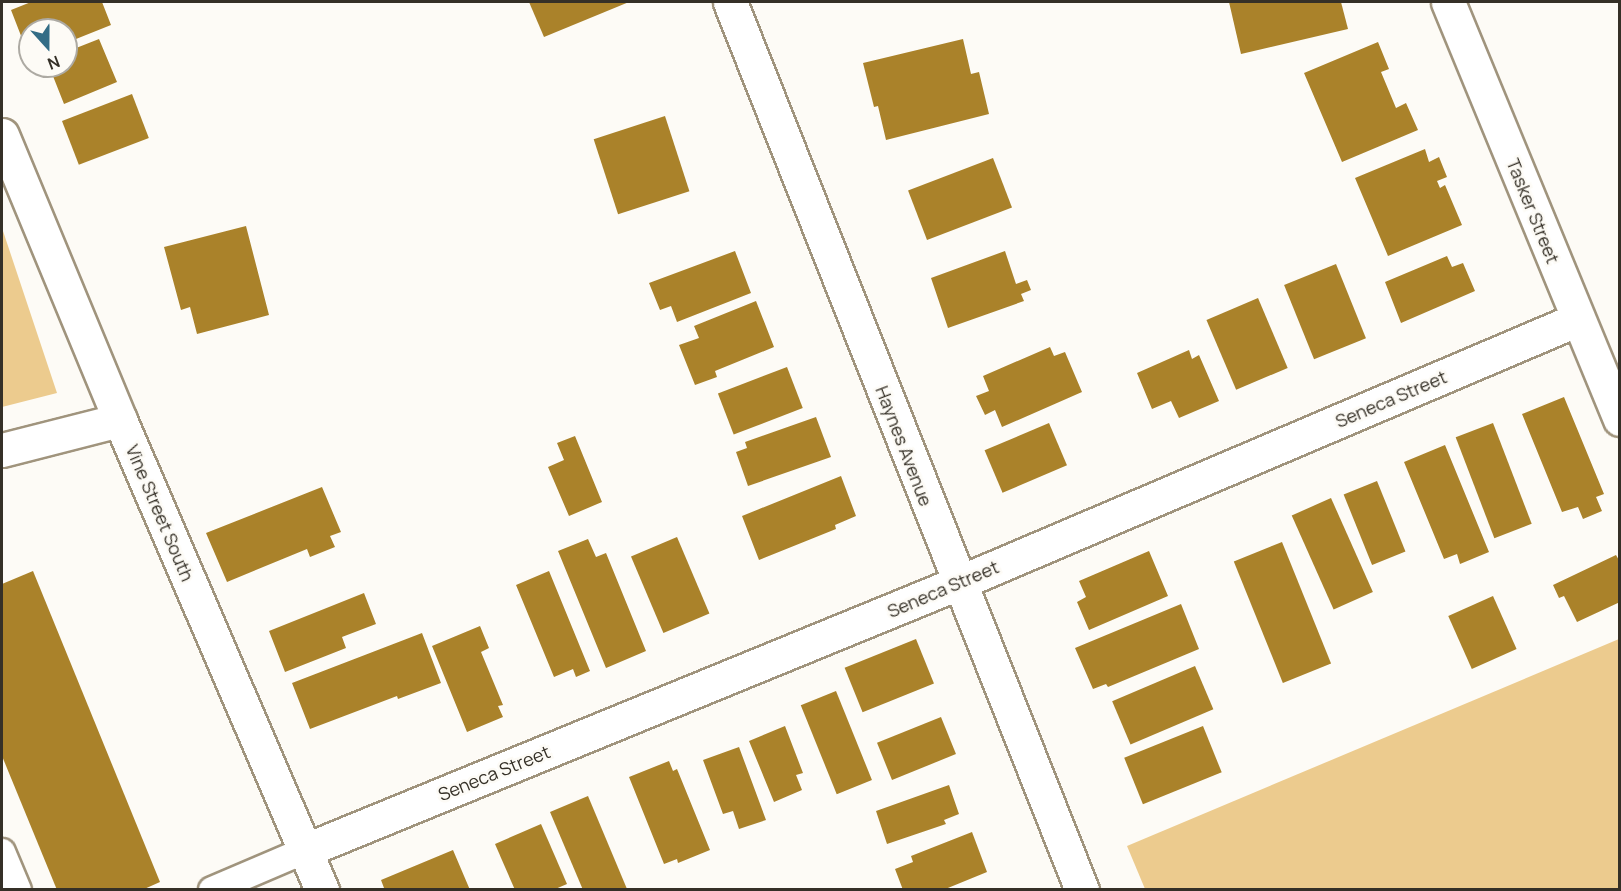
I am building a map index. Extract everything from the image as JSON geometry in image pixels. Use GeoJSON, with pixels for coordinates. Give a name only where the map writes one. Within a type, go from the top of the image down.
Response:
{"type":"FeatureCollection","features":[{"type":"Feature","properties":{"kind":"street","name":"Haynes Avenue"},"geometry":{"type":"LineString","coordinates":[[730,2],[958,584],[1082,890]]}},
{"type":"Feature","properties":{"kind":"street","name":"Tasker Street"},"geometry":{"type":"LineString","coordinates":[[1448,2],[1620,419]]}},
{"type":"Feature","properties":{"kind":"street","name":"Vine Street South"},"geometry":{"type":"LineString","coordinates":[[2,135],[120,420],[322,890]]}},
{"type":"Feature","properties":{"kind":"street","name":"Seneca Street"},"geometry":{"type":"LineString","coordinates":[[306,850],[958,584],[1578,319]]}},
{"type":"Feature","properties":{"kind":"street"},"geometry":{"type":"LineString","coordinates":[[2,450],[120,420]]}},
{"type":"Feature","properties":{"kind":"lane"},"geometry":{"type":"LineString","coordinates":[[212,890],[306,850]]}},
{"type":"Feature","properties":{"kind":"lane"},"geometry":{"type":"LineString","coordinates":[[2,852],[18,890]]}},
{"type":"Feature","properties":{"kind":"shaded area"},"geometry":{"type":"Polygon","coordinates":[[[2,228],[57,393],[2,407],[2,228]]]}},
{"type":"Feature","properties":{"kind":"shaded area"},"geometry":{"type":"Polygon","coordinates":[[[1619,639],[1619,889],[1145,889],[1127,846],[1619,639]]]}},
{"type":"Feature","properties":{"kind":"building"},"geometry":{"type":"Polygon","coordinates":[[[31,2],[102,2],[111,25],[78,38],[78,18],[18,18],[18,28],[11,10],[31,2]]]}},
{"type":"Feature","properties":{"kind":"building"},"geometry":{"type":"Polygon","coordinates":[[[529,2],[629,2],[544,37],[529,2]]]}},
{"type":"Feature","properties":{"kind":"building"},"geometry":{"type":"Polygon","coordinates":[[[1229,2],[1341,2],[1348,29],[1241,54],[1229,2]]]}},
{"type":"Feature","properties":{"kind":"building"},"geometry":{"type":"Polygon","coordinates":[[[99,39],[117,82],[64,104],[54,78],[78,78],[78,47],[99,39]]]}},
{"type":"Feature","properties":{"kind":"building"},"geometry":{"type":"Polygon","coordinates":[[[963,39],[971,74],[979,72],[989,114],[886,140],[878,106],[874,107],[863,63],[963,39]]]}},
{"type":"Feature","properties":{"kind":"building"},"geometry":{"type":"Polygon","coordinates":[[[1378,42],[1389,69],[1381,72],[1396,108],[1406,103],[1418,130],[1342,162],[1304,73],[1378,42]]]}},
{"type":"Feature","properties":{"kind":"building"},"geometry":{"type":"Polygon","coordinates":[[[132,94],[149,138],[79,165],[62,121],[132,94]]]}},
{"type":"Feature","properties":{"kind":"building"},"geometry":{"type":"Polygon","coordinates":[[[665,116],[689,191],[618,214],[594,139],[665,116]]]}},
{"type":"Feature","properties":{"kind":"building"},"geometry":{"type":"Polygon","coordinates":[[[1425,149],[1429,162],[1439,157],[1447,177],[1437,181],[1440,188],[1445,185],[1462,225],[1388,256],[1355,178],[1425,149]]]}},
{"type":"Feature","properties":{"kind":"building"},"geometry":{"type":"Polygon","coordinates":[[[993,158],[1012,207],[927,240],[908,191],[993,158]]]}},
{"type":"Feature","properties":{"kind":"building"},"geometry":{"type":"Polygon","coordinates":[[[246,226],[269,315],[197,334],[190,307],[181,310],[164,247],[246,226]]]}},
{"type":"Feature","properties":{"kind":"building"},"geometry":{"type":"Polygon","coordinates":[[[735,251],[751,293],[677,322],[671,306],[660,310],[649,283],[735,251]]]}},
{"type":"Feature","properties":{"kind":"building"},"geometry":{"type":"Polygon","coordinates":[[[1005,251],[1016,284],[1027,280],[1031,290],[1021,294],[1024,301],[948,328],[931,278],[1005,251]]]}},
{"type":"Feature","properties":{"kind":"building"},"geometry":{"type":"Polygon","coordinates":[[[1447,256],[1452,267],[1463,263],[1475,291],[1401,323],[1385,282],[1447,256]]]}},
{"type":"Feature","properties":{"kind":"building"},"geometry":{"type":"Polygon","coordinates":[[[1336,264],[1366,338],[1314,359],[1284,285],[1336,264]]]}},
{"type":"Feature","properties":{"kind":"building"},"geometry":{"type":"Polygon","coordinates":[[[1258,298],[1288,368],[1236,390],[1206,320],[1258,298]]]}},
{"type":"Feature","properties":{"kind":"building"},"geometry":{"type":"Polygon","coordinates":[[[756,301],[774,347],[715,371],[717,377],[695,385],[679,345],[699,338],[694,326],[756,301]]]}},
{"type":"Feature","properties":{"kind":"building"},"geometry":{"type":"Polygon","coordinates":[[[1050,347],[1054,356],[1065,352],[1082,392],[1002,427],[995,410],[985,415],[976,396],[989,391],[983,376],[1050,347]]]}},
{"type":"Feature","properties":{"kind":"building"},"geometry":{"type":"Polygon","coordinates":[[[1189,350],[1192,359],[1199,355],[1219,401],[1179,418],[1171,401],[1152,409],[1137,373],[1189,350]]]}},
{"type":"Feature","properties":{"kind":"building"},"geometry":{"type":"Polygon","coordinates":[[[787,367],[803,408],[734,435],[718,394],[787,367]]]}},
{"type":"Feature","properties":{"kind":"building"},"geometry":{"type":"Polygon","coordinates":[[[1564,397],[1604,494],[1596,497],[1602,511],[1583,519],[1578,507],[1562,512],[1522,414],[1564,397]]]}},
{"type":"Feature","properties":{"kind":"building"},"geometry":{"type":"Polygon","coordinates":[[[816,417],[831,457],[748,486],[736,452],[747,448],[745,442],[816,417]]]}},
{"type":"Feature","properties":{"kind":"building"},"geometry":{"type":"Polygon","coordinates":[[[1049,423],[1067,465],[1003,493],[985,450],[1049,423]]]}},
{"type":"Feature","properties":{"kind":"building"},"geometry":{"type":"Polygon","coordinates":[[[1493,423],[1532,524],[1494,538],[1456,437],[1493,423]]]}},
{"type":"Feature","properties":{"kind":"building"},"geometry":{"type":"Polygon","coordinates":[[[575,436],[602,502],[569,516],[548,467],[564,460],[557,443],[575,436]]]}},
{"type":"Feature","properties":{"kind":"building"},"geometry":{"type":"Polygon","coordinates":[[[1445,445],[1489,552],[1460,564],[1457,554],[1444,559],[1404,462],[1445,445]]]}},
{"type":"Feature","properties":{"kind":"building"},"geometry":{"type":"Polygon","coordinates":[[[841,476],[856,516],[835,525],[836,529],[759,560],[742,516],[841,476]]]}},
{"type":"Feature","properties":{"kind":"building"},"geometry":{"type":"Polygon","coordinates":[[[1377,481],[1405,551],[1372,565],[1344,494],[1377,481]]]}},
{"type":"Feature","properties":{"kind":"building"},"geometry":{"type":"Polygon","coordinates":[[[322,487],[341,532],[330,536],[335,547],[310,557],[307,549],[227,582],[206,533],[322,487]]]}},
{"type":"Feature","properties":{"kind":"building"},"geometry":{"type":"Polygon","coordinates":[[[1331,498],[1373,592],[1334,610],[1292,515],[1331,498]]]}},
{"type":"Feature","properties":{"kind":"building"},"geometry":{"type":"Polygon","coordinates":[[[677,537],[709,613],[663,633],[631,557],[677,537]]]}},
{"type":"Feature","properties":{"kind":"building"},"geometry":{"type":"Polygon","coordinates":[[[588,539],[596,557],[606,553],[646,651],[606,668],[558,551],[588,539]]]}},
{"type":"Feature","properties":{"kind":"building"},"geometry":{"type":"Polygon","coordinates":[[[1282,542],[1331,663],[1283,683],[1234,561],[1282,542]]]}},
{"type":"Feature","properties":{"kind":"building"},"geometry":{"type":"Polygon","coordinates":[[[1149,551],[1168,596],[1089,630],[1077,602],[1086,597],[1079,581],[1149,551]]]}},
{"type":"Feature","properties":{"kind":"building"},"geometry":{"type":"Polygon","coordinates":[[[1616,555],[1620,562],[1620,602],[1577,622],[1564,596],[1559,598],[1553,585],[1616,555]]]}},
{"type":"Feature","properties":{"kind":"building"},"geometry":{"type":"Polygon","coordinates":[[[33,571],[160,882],[142,890],[57,890],[2,756],[2,584],[33,571]]]}},
{"type":"Feature","properties":{"kind":"building"},"geometry":{"type":"Polygon","coordinates":[[[549,571],[590,671],[576,677],[573,669],[554,677],[516,585],[549,571]]]}},
{"type":"Feature","properties":{"kind":"building"},"geometry":{"type":"Polygon","coordinates":[[[364,593],[376,624],[342,637],[346,648],[285,672],[269,631],[364,593]]]}},
{"type":"Feature","properties":{"kind":"building"},"geometry":{"type":"Polygon","coordinates":[[[1493,596],[1517,649],[1472,669],[1448,616],[1493,596]]]}},
{"type":"Feature","properties":{"kind":"building"},"geometry":{"type":"Polygon","coordinates":[[[1181,604],[1199,649],[1108,687],[1106,684],[1093,689],[1075,648],[1181,604]]]}},
{"type":"Feature","properties":{"kind":"building"},"geometry":{"type":"Polygon","coordinates":[[[480,626],[489,648],[481,652],[503,705],[498,706],[503,717],[467,732],[432,646],[480,626]]]}},
{"type":"Feature","properties":{"kind":"building"},"geometry":{"type":"Polygon","coordinates":[[[422,633],[441,683],[398,699],[397,696],[310,729],[292,683],[422,633]]]}},
{"type":"Feature","properties":{"kind":"building"},"geometry":{"type":"Polygon","coordinates":[[[916,639],[934,684],[863,712],[845,668],[916,639]]]}},
{"type":"Feature","properties":{"kind":"building"},"geometry":{"type":"Polygon","coordinates":[[[1195,666],[1213,709],[1131,744],[1112,701],[1195,666]]]}},
{"type":"Feature","properties":{"kind":"building"},"geometry":{"type":"Polygon","coordinates":[[[836,691],[872,780],[837,794],[801,705],[836,691]]]}},
{"type":"Feature","properties":{"kind":"building"},"geometry":{"type":"Polygon","coordinates":[[[941,717],[956,754],[892,780],[877,743],[941,717]]]}},
{"type":"Feature","properties":{"kind":"building"},"geometry":{"type":"Polygon","coordinates":[[[785,726],[803,773],[796,775],[802,790],[774,802],[749,741],[785,726]]]}},
{"type":"Feature","properties":{"kind":"building"},"geometry":{"type":"Polygon","coordinates":[[[1203,726],[1222,772],[1143,804],[1124,758],[1203,726]]]}},
{"type":"Feature","properties":{"kind":"building"},"geometry":{"type":"Polygon","coordinates":[[[739,747],[766,820],[739,829],[733,811],[723,814],[703,760],[739,747]]]}},
{"type":"Feature","properties":{"kind":"building"},"geometry":{"type":"Polygon","coordinates":[[[669,761],[673,771],[677,769],[710,850],[678,863],[677,859],[664,864],[629,777],[669,761]]]}},
{"type":"Feature","properties":{"kind":"building"},"geometry":{"type":"Polygon","coordinates":[[[949,785],[959,814],[944,820],[946,824],[887,844],[876,811],[949,785]]]}},
{"type":"Feature","properties":{"kind":"building"},"geometry":{"type":"Polygon","coordinates":[[[588,796],[627,889],[625,890],[583,890],[550,812],[588,796]]]}},
{"type":"Feature","properties":{"kind":"building"},"geometry":{"type":"Polygon","coordinates":[[[541,824],[567,884],[553,890],[515,890],[495,844],[541,824]]]}},
{"type":"Feature","properties":{"kind":"building"},"geometry":{"type":"Polygon","coordinates":[[[972,832],[987,872],[943,890],[903,890],[895,869],[913,862],[911,856],[972,832]]]}},
{"type":"Feature","properties":{"kind":"building"},"geometry":{"type":"Polygon","coordinates":[[[453,850],[470,890],[380,890],[384,888],[381,880],[453,850]]]}}]}
